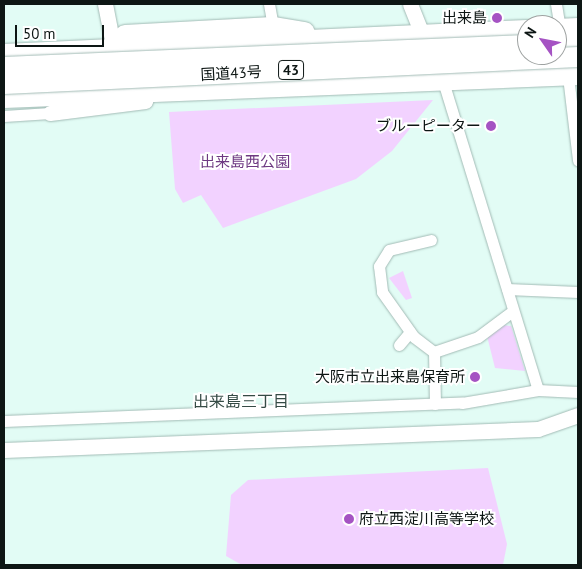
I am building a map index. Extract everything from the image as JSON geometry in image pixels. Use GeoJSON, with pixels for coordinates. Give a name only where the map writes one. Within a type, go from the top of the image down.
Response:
{"type":"FeatureCollection","features":[{"type":"Feature","properties":{"kind":"highway"},"geometry":{"type":"LineString","coordinates":[[4,42],[273,27],[344,39]]}},
{"type":"Feature","properties":{"kind":"highway","name":"国道43号"},"geometry":{"type":"LineString","coordinates":[[4,54],[517,30]]}},
{"type":"Feature","properties":{"kind":"highway"},"geometry":{"type":"LineString","coordinates":[[567,35],[578,43]]}},
{"type":"Feature","properties":{"kind":"highway","name":"国道43号"},"geometry":{"type":"LineString","coordinates":[[4,67],[517,45]]}},
{"type":"Feature","properties":{"kind":"highway","name":"国道43号"},"geometry":{"type":"LineString","coordinates":[[4,84],[578,57]]}},
{"type":"Feature","properties":{"kind":"highway","name":"国道43号"},"geometry":{"type":"LineString","coordinates":[[4,98],[442,78],[573,76]]}},
{"type":"Feature","properties":{"kind":"street"},"geometry":{"type":"LineString","coordinates":[[105,4],[111,36]]}},
{"type":"Feature","properties":{"kind":"street"},"geometry":{"type":"LineString","coordinates":[[269,4],[273,27]]}},
{"type":"Feature","properties":{"kind":"street"},"geometry":{"type":"LineString","coordinates":[[410,4],[442,78],[494,256],[507,289],[538,390]]}},
{"type":"Feature","properties":{"kind":"street"},"geometry":{"type":"LineString","coordinates":[[573,76],[578,160]]}},
{"type":"Feature","properties":{"kind":"street"},"geometry":{"type":"LineString","coordinates":[[4,116],[104,110],[132,102],[329,91],[368,82]]}},
{"type":"Feature","properties":{"kind":"street"},"geometry":{"type":"LineString","coordinates":[[431,240],[389,250],[378,266],[382,292],[410,332],[434,352],[435,404]]}},
{"type":"Feature","properties":{"kind":"street"},"geometry":{"type":"LineString","coordinates":[[507,289],[578,292]]}},
{"type":"Feature","properties":{"kind":"street"},"geometry":{"type":"LineString","coordinates":[[434,352],[478,337],[508,314]]}},
{"type":"Feature","properties":{"kind":"street"},"geometry":{"type":"LineString","coordinates":[[399,345],[410,332]]}},
{"type":"Feature","properties":{"kind":"street"},"geometry":{"type":"LineString","coordinates":[[4,421],[435,404],[538,390],[578,392]]}},
{"type":"Feature","properties":{"kind":"street"},"geometry":{"type":"LineString","coordinates":[[4,450],[538,429],[578,415]]}},
{"type":"Feature","properties":{"kind":"green space","name":"出来島西公園"},"geometry":{"type":"Polygon","coordinates":[[[433,100],[392,151],[356,179],[223,228],[201,195],[183,203],[175,189],[169,112],[433,100]]]}},
{"type":"Feature","properties":{"kind":"green space"},"geometry":{"type":"Polygon","coordinates":[[[403,271],[412,298],[406,300],[389,278],[403,271]]]}},
{"type":"Feature","properties":{"kind":"green space"},"geometry":{"type":"Polygon","coordinates":[[[503,325],[511,326],[525,371],[495,368],[487,336],[503,325]]]}},
{"type":"Feature","properties":{"kind":"green space"},"geometry":{"type":"Polygon","coordinates":[[[488,468],[507,544],[503,565],[242,565],[226,556],[231,495],[248,480],[488,468]]]}},
{"type":"Feature","properties":{"kind":"place","name":"出来島"},"geometry":{"type":"Point","coordinates":[497,18]}},
{"type":"Feature","properties":{"kind":"place","name":"ブルーピーター"},"geometry":{"type":"Point","coordinates":[491,126]}},
{"type":"Feature","properties":{"kind":"place","name":"大阪市立出来島保育所"},"geometry":{"type":"Point","coordinates":[475,377]}},
{"type":"Feature","properties":{"kind":"place","name":"府立西淀川高等学校"},"geometry":{"type":"Point","coordinates":[349,519]}},
{"type":"Feature","properties":{"kind":"district","name":"出来島三丁目"},"geometry":{"type":"Point","coordinates":[241,401]}}]}
